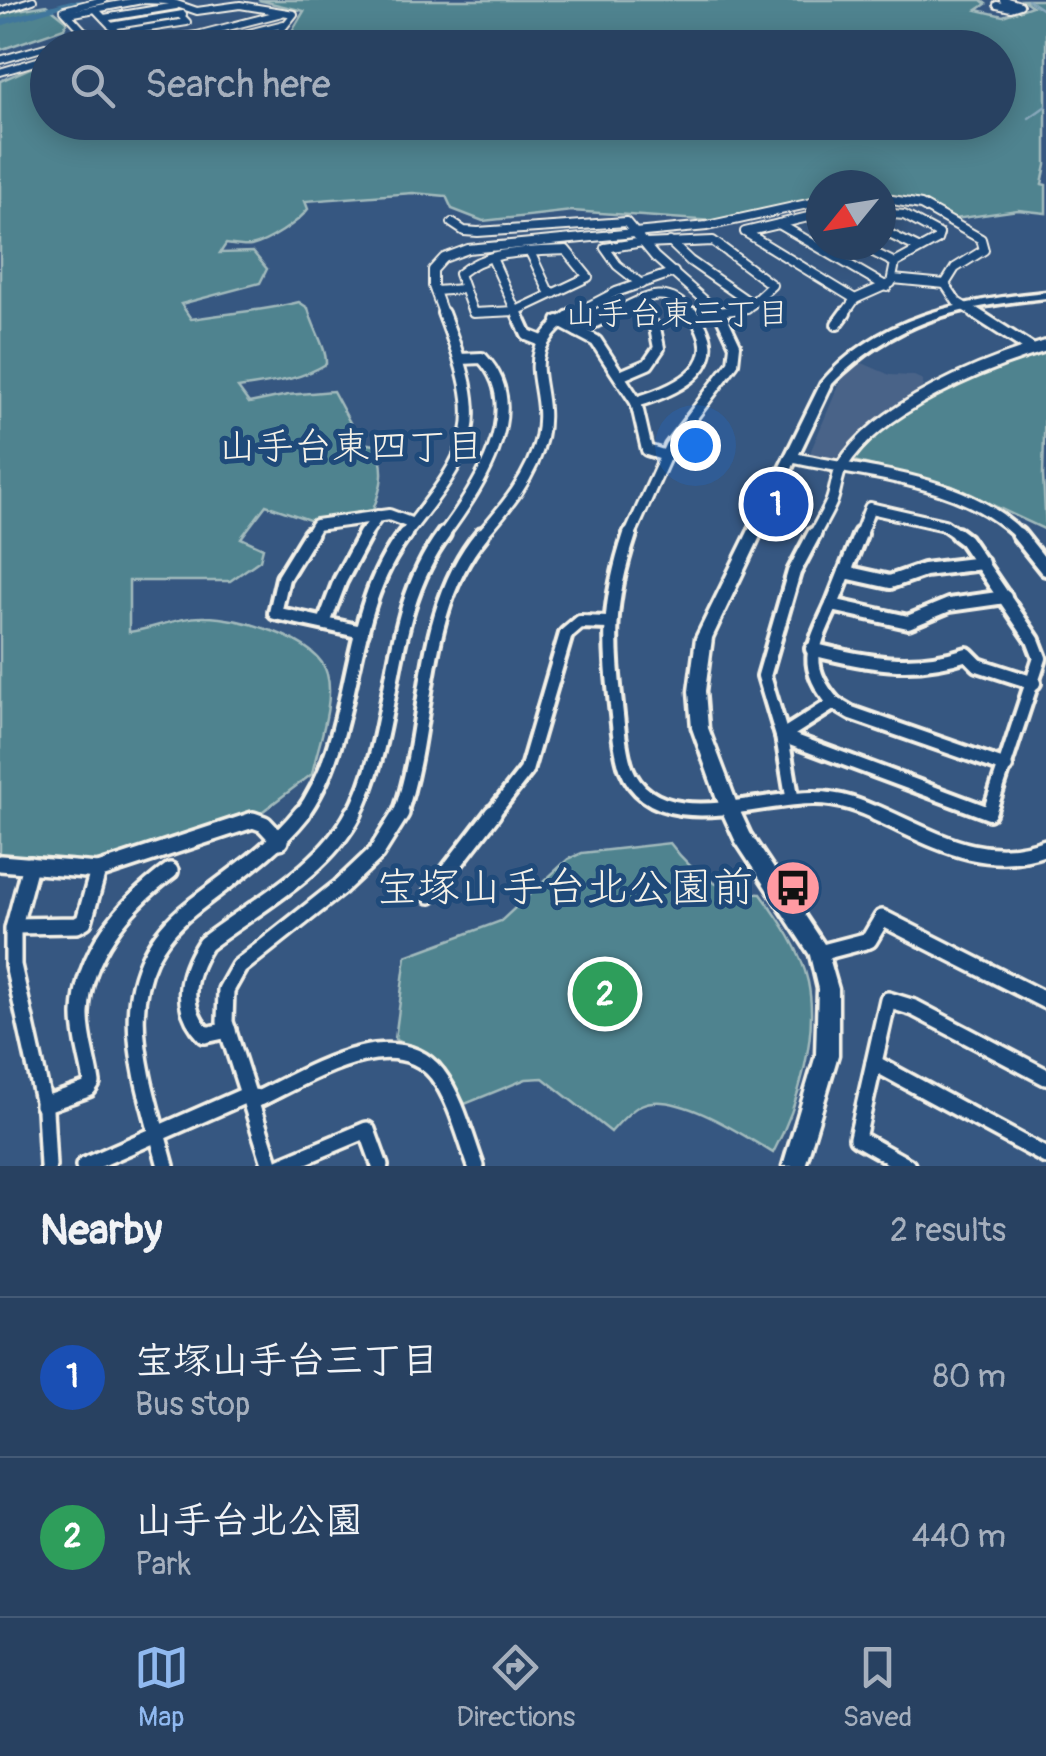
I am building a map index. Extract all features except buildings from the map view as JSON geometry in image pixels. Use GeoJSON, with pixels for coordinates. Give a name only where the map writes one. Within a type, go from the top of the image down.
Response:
{"type":"FeatureCollection","features":[{"type":"Feature","properties":{"kind":"street"},"geometry":{"type":"LineString","coordinates":[[0,11],[33,0]]}},
{"type":"Feature","properties":{"kind":"street"},"geometry":{"type":"LineString","coordinates":[[82,30],[64,10],[104,0]]}},
{"type":"Feature","properties":{"kind":"street"},"geometry":{"type":"LineString","coordinates":[[68,14],[142,0],[168,0],[198,12]]}},
{"type":"Feature","properties":{"kind":"street"},"geometry":{"type":"LineString","coordinates":[[207,0],[238,2],[288,7],[284,11],[238,2]]}},
{"type":"Feature","properties":{"kind":"street"},"geometry":{"type":"LineString","coordinates":[[137,30],[187,22],[180,15],[251,0]]}},
{"type":"Feature","properties":{"kind":"street"},"geometry":{"type":"LineString","coordinates":[[104,18],[180,5]]}},
{"type":"Feature","properties":{"kind":"street"},"geometry":{"type":"LineString","coordinates":[[223,20],[270,9],[294,14],[282,30]]}},
{"type":"Feature","properties":{"kind":"street"},"geometry":{"type":"LineString","coordinates":[[97,11],[115,30]]}},
{"type":"Feature","properties":{"kind":"street"},"geometry":{"type":"LineString","coordinates":[[216,30],[282,13]]}},
{"type":"Feature","properties":{"kind":"street"},"geometry":{"type":"LineString","coordinates":[[260,30],[284,24]]}},
{"type":"Feature","properties":{"kind":"street"},"geometry":{"type":"LineString","coordinates":[[0,60],[30,52]]}},
{"type":"Feature","properties":{"kind":"street"},"geometry":{"type":"LineString","coordinates":[[0,72],[30,63]]}},
{"type":"Feature","properties":{"kind":"street"},"geometry":{"type":"LineString","coordinates":[[896,201],[926,208],[972,231],[984,244],[980,255],[955,268],[946,284]]}},
{"type":"Feature","properties":{"kind":"street"},"geometry":{"type":"LineString","coordinates":[[166,1166],[140,1054],[135,990],[146,957],[169,926],[280,840],[321,784],[362,632],[393,549],[452,476],[466,441],[471,410],[460,359],[435,291],[433,270],[444,258],[468,249],[729,222],[806,204]]}},
{"type":"Feature","properties":{"kind":"street"},"geometry":{"type":"LineString","coordinates":[[796,206],[806,211]]}},
{"type":"Feature","properties":{"kind":"street"},"geometry":{"type":"LineString","coordinates":[[904,216],[926,208]]}},
{"type":"Feature","properties":{"kind":"street"},"geometry":{"type":"LineString","coordinates":[[890,283],[895,263],[937,240],[939,234],[896,215]]}},
{"type":"Feature","properties":{"kind":"street"},"geometry":{"type":"LineString","coordinates":[[746,232],[806,219]]}},
{"type":"Feature","properties":{"kind":"street"},"geometry":{"type":"LineString","coordinates":[[452,223],[464,231],[478,232],[621,220],[719,312],[729,327],[734,354],[724,379],[696,409],[666,456],[642,504],[615,581],[608,622],[620,748],[634,786],[680,810],[729,807],[792,796],[840,800],[972,853],[1019,858],[1046,847]]}},
{"type":"Feature","properties":{"kind":"street"},"geometry":{"type":"LineString","coordinates":[[729,222],[854,299]]}},
{"type":"Feature","properties":{"kind":"street"},"geometry":{"type":"LineString","coordinates":[[778,224],[890,283]]}},
{"type":"Feature","properties":{"kind":"street"},"geometry":{"type":"LineString","coordinates":[[896,237],[918,248]]}},
{"type":"Feature","properties":{"kind":"street"},"geometry":{"type":"LineString","coordinates":[[641,284],[617,265],[605,248],[714,241],[772,286],[747,308],[719,312]]}},
{"type":"Feature","properties":{"kind":"street"},"geometry":{"type":"LineString","coordinates":[[670,242],[690,261],[752,304]]}},
{"type":"Feature","properties":{"kind":"street"},"geometry":{"type":"LineString","coordinates":[[571,252],[588,277],[516,312],[472,313],[460,274],[492,258],[571,252]]}},
{"type":"Feature","properties":{"kind":"street"},"geometry":{"type":"LineString","coordinates":[[530,254],[548,290],[554,293]]}},
{"type":"Feature","properties":{"kind":"street"},"geometry":{"type":"LineString","coordinates":[[492,258],[527,335],[542,341]]}},
{"type":"Feature","properties":{"kind":"street"},"geometry":{"type":"LineString","coordinates":[[889,260],[895,263]]}},
{"type":"Feature","properties":{"kind":"street"},"geometry":{"type":"LineString","coordinates":[[271,1166],[223,1006],[238,967],[364,865],[376,853],[400,813],[444,600],[464,556],[516,493],[541,437],[537,351],[542,341],[558,321],[674,272]]}},
{"type":"Feature","properties":{"kind":"street"},"geometry":{"type":"LineString","coordinates":[[838,324],[854,299],[890,283],[946,284]]}},
{"type":"Feature","properties":{"kind":"street"},"geometry":{"type":"LineString","coordinates":[[946,284],[950,294],[964,306],[1033,350]]}},
{"type":"Feature","properties":{"kind":"street"},"geometry":{"type":"LineString","coordinates":[[435,291],[463,289]]}},
{"type":"Feature","properties":{"kind":"street"},"geometry":{"type":"LineString","coordinates":[[577,330],[662,294],[678,298],[700,321],[708,343],[702,367],[669,394],[636,402]]}},
{"type":"Feature","properties":{"kind":"street"},"geometry":{"type":"LineString","coordinates":[[794,1166],[827,1055],[828,989],[820,953],[744,837],[729,807],[700,728],[697,691],[704,638],[827,383],[847,359],[896,328],[964,306],[1046,295]]}},
{"type":"Feature","properties":{"kind":"street"},"geometry":{"type":"LineString","coordinates":[[620,376],[652,363],[659,350],[657,327],[636,305]]}},
{"type":"Feature","properties":{"kind":"street"},"geometry":{"type":"LineString","coordinates":[[558,321],[596,340],[636,402],[647,450],[666,456]]}},
{"type":"Feature","properties":{"kind":"street"},"geometry":{"type":"LineString","coordinates":[[792,796],[782,736],[764,676],[794,572],[831,502],[840,469],[889,420],[924,397],[985,364],[1046,346]]}},
{"type":"Feature","properties":{"kind":"street"},"geometry":{"type":"LineString","coordinates":[[228,1030],[205,1036],[198,1029],[186,992],[192,962],[206,944],[325,853],[346,828],[372,757],[415,582],[432,547],[470,500],[493,456],[500,424],[497,390],[487,361],[460,359]]}},
{"type":"Feature","properties":{"kind":"street"},"geometry":{"type":"LineString","coordinates":[[790,456],[939,492],[976,505],[1009,525],[1046,569]]}},
{"type":"Feature","properties":{"kind":"street"},"geometry":{"type":"LineString","coordinates":[[782,736],[988,813],[1006,767],[1040,658],[1005,597],[965,540],[944,525],[870,508],[812,649],[810,667],[816,684],[834,703],[851,713],[1006,767]]}},
{"type":"Feature","properties":{"kind":"street"},"geometry":{"type":"LineString","coordinates":[[362,632],[272,610],[291,562],[316,525],[389,515],[414,524]]}},
{"type":"Feature","properties":{"kind":"street"},"geometry":{"type":"LineString","coordinates":[[324,623],[338,581],[357,543],[378,516]]}},
{"type":"Feature","properties":{"kind":"street"},"geometry":{"type":"LineString","coordinates":[[845,572],[890,582],[924,570],[982,563]]}},
{"type":"Feature","properties":{"kind":"street"},"geometry":{"type":"LineString","coordinates":[[832,605],[908,622],[948,605],[1005,597]]}},
{"type":"Feature","properties":{"kind":"street"},"geometry":{"type":"LineString","coordinates":[[430,895],[526,772],[566,634],[580,622],[608,622]]}},
{"type":"Feature","properties":{"kind":"street"},"geometry":{"type":"LineString","coordinates":[[812,649],[886,667],[938,666],[968,654],[978,665],[1034,683]]}},
{"type":"Feature","properties":{"kind":"street"},"geometry":{"type":"LineString","coordinates":[[782,736],[834,703]]}},
{"type":"Feature","properties":{"kind":"street"},"geometry":{"type":"LineString","coordinates":[[0,863],[98,871],[253,820],[264,824],[280,840]]}},
{"type":"Feature","properties":{"kind":"street"},"geometry":{"type":"LineString","coordinates":[[30,865],[14,926],[13,966],[43,1104],[48,1166]]}},
{"type":"Feature","properties":{"kind":"street"},"geometry":{"type":"LineString","coordinates":[[14,926],[84,921],[98,871]]}},
{"type":"Feature","properties":{"kind":"street"},"geometry":{"type":"LineString","coordinates":[[43,1104],[88,1089],[92,1083],[81,1014],[92,964],[124,911],[147,886],[170,871]]}},
{"type":"Feature","properties":{"kind":"street"},"geometry":{"type":"LineString","coordinates":[[820,953],[869,940],[882,918],[1046,1001]]}},
{"type":"Feature","properties":{"kind":"street"},"geometry":{"type":"LineString","coordinates":[[906,1166],[857,1138],[888,1000],[914,1008],[1046,1077]]}},
{"type":"Feature","properties":{"kind":"street"},"geometry":{"type":"LineString","coordinates":[[84,1166],[158,1136],[168,1127],[252,1097],[260,1098],[349,1058],[394,1050],[415,1056],[435,1070],[476,1166]]}},
{"type":"Feature","properties":{"kind":"street"},"geometry":{"type":"LineString","coordinates":[[874,1063],[1046,1156]]}},
{"type":"Feature","properties":{"kind":"street"},"geometry":{"type":"LineString","coordinates":[[282,1166],[367,1130],[380,1166]]}},
{"type":"Feature","properties":{"kind":"shaded area"},"geometry":{"type":"Polygon","coordinates":[[[860,362],[890,375],[914,376],[923,380],[923,387],[834,463],[809,455],[843,375],[860,362]]]}},
{"type":"Feature","properties":{"kind":"green space"},"geometry":{"type":"Polygon","coordinates":[[[258,0],[981,0],[986,4],[977,10],[1003,16],[1032,6],[1023,0],[1046,0],[1046,165],[1042,184],[1046,185],[1046,213],[1018,210],[955,219],[931,207],[896,200],[896,170],[806,170],[806,202],[713,221],[572,211],[483,221],[452,209],[446,196],[413,193],[305,201],[308,209],[274,236],[251,246],[226,244],[220,253],[253,252],[267,269],[260,283],[181,304],[191,319],[299,302],[308,308],[326,364],[294,378],[238,388],[249,403],[333,391],[361,443],[375,445],[379,453],[379,493],[373,510],[315,522],[266,505],[241,538],[263,548],[260,560],[230,581],[129,581],[129,632],[186,618],[219,618],[275,632],[309,650],[321,661],[329,685],[312,774],[259,814],[93,863],[0,856],[0,81],[30,68],[30,140],[1016,140],[1016,30],[293,30],[304,11],[258,0]]]}},
{"type":"Feature","properties":{"kind":"green space"},"geometry":{"type":"Polygon","coordinates":[[[47,5],[67,21],[58,30],[30,30],[30,40],[0,50],[0,13],[47,5]]]}},
{"type":"Feature","properties":{"kind":"green space"},"geometry":{"type":"Polygon","coordinates":[[[1038,352],[1046,354],[1046,530],[952,486],[854,461],[872,440],[914,407],[962,382],[1038,352]]]}},
{"type":"Feature","properties":{"kind":"green space"},"geometry":{"type":"Polygon","coordinates":[[[670,843],[709,880],[733,890],[761,894],[789,936],[805,970],[811,1024],[804,1070],[791,1114],[773,1153],[709,1116],[671,1103],[641,1105],[611,1132],[543,1078],[526,1079],[465,1104],[440,1062],[395,1039],[406,956],[501,921],[568,859],[582,853],[670,843]]]}},
{"type":"Feature","properties":{"kind":"waterway"},"geometry":{"type":"LineString","coordinates":[[0,23],[82,0]]}},
{"type":"Feature","properties":{"kind":"waterway"},"geometry":{"type":"LineString","coordinates":[[1028,0],[1046,12]]}},
{"type":"Feature","properties":{"kind":"waterway"},"geometry":{"type":"LineString","coordinates":[[1029,118],[1046,106]]}},
{"type":"Feature","properties":{"kind":"place","name":"宝塚山手台三丁目"},"geometry":{"type":"Point","coordinates":[776,504]}},
{"type":"Feature","properties":{"kind":"place","name":"宝塚山手台北公園前"},"geometry":{"type":"Point","coordinates":[793,888]}},
{"type":"Feature","properties":{"kind":"place","name":"山手台北公園"},"geometry":{"type":"Point","coordinates":[605,994]}},
{"type":"Feature","properties":{"kind":"district","name":"山手台東三丁目"},"geometry":{"type":"Point","coordinates":[677,314]}},
{"type":"Feature","properties":{"kind":"district","name":"山手台東四丁目"},"geometry":{"type":"Point","coordinates":[351,447]}}]}
